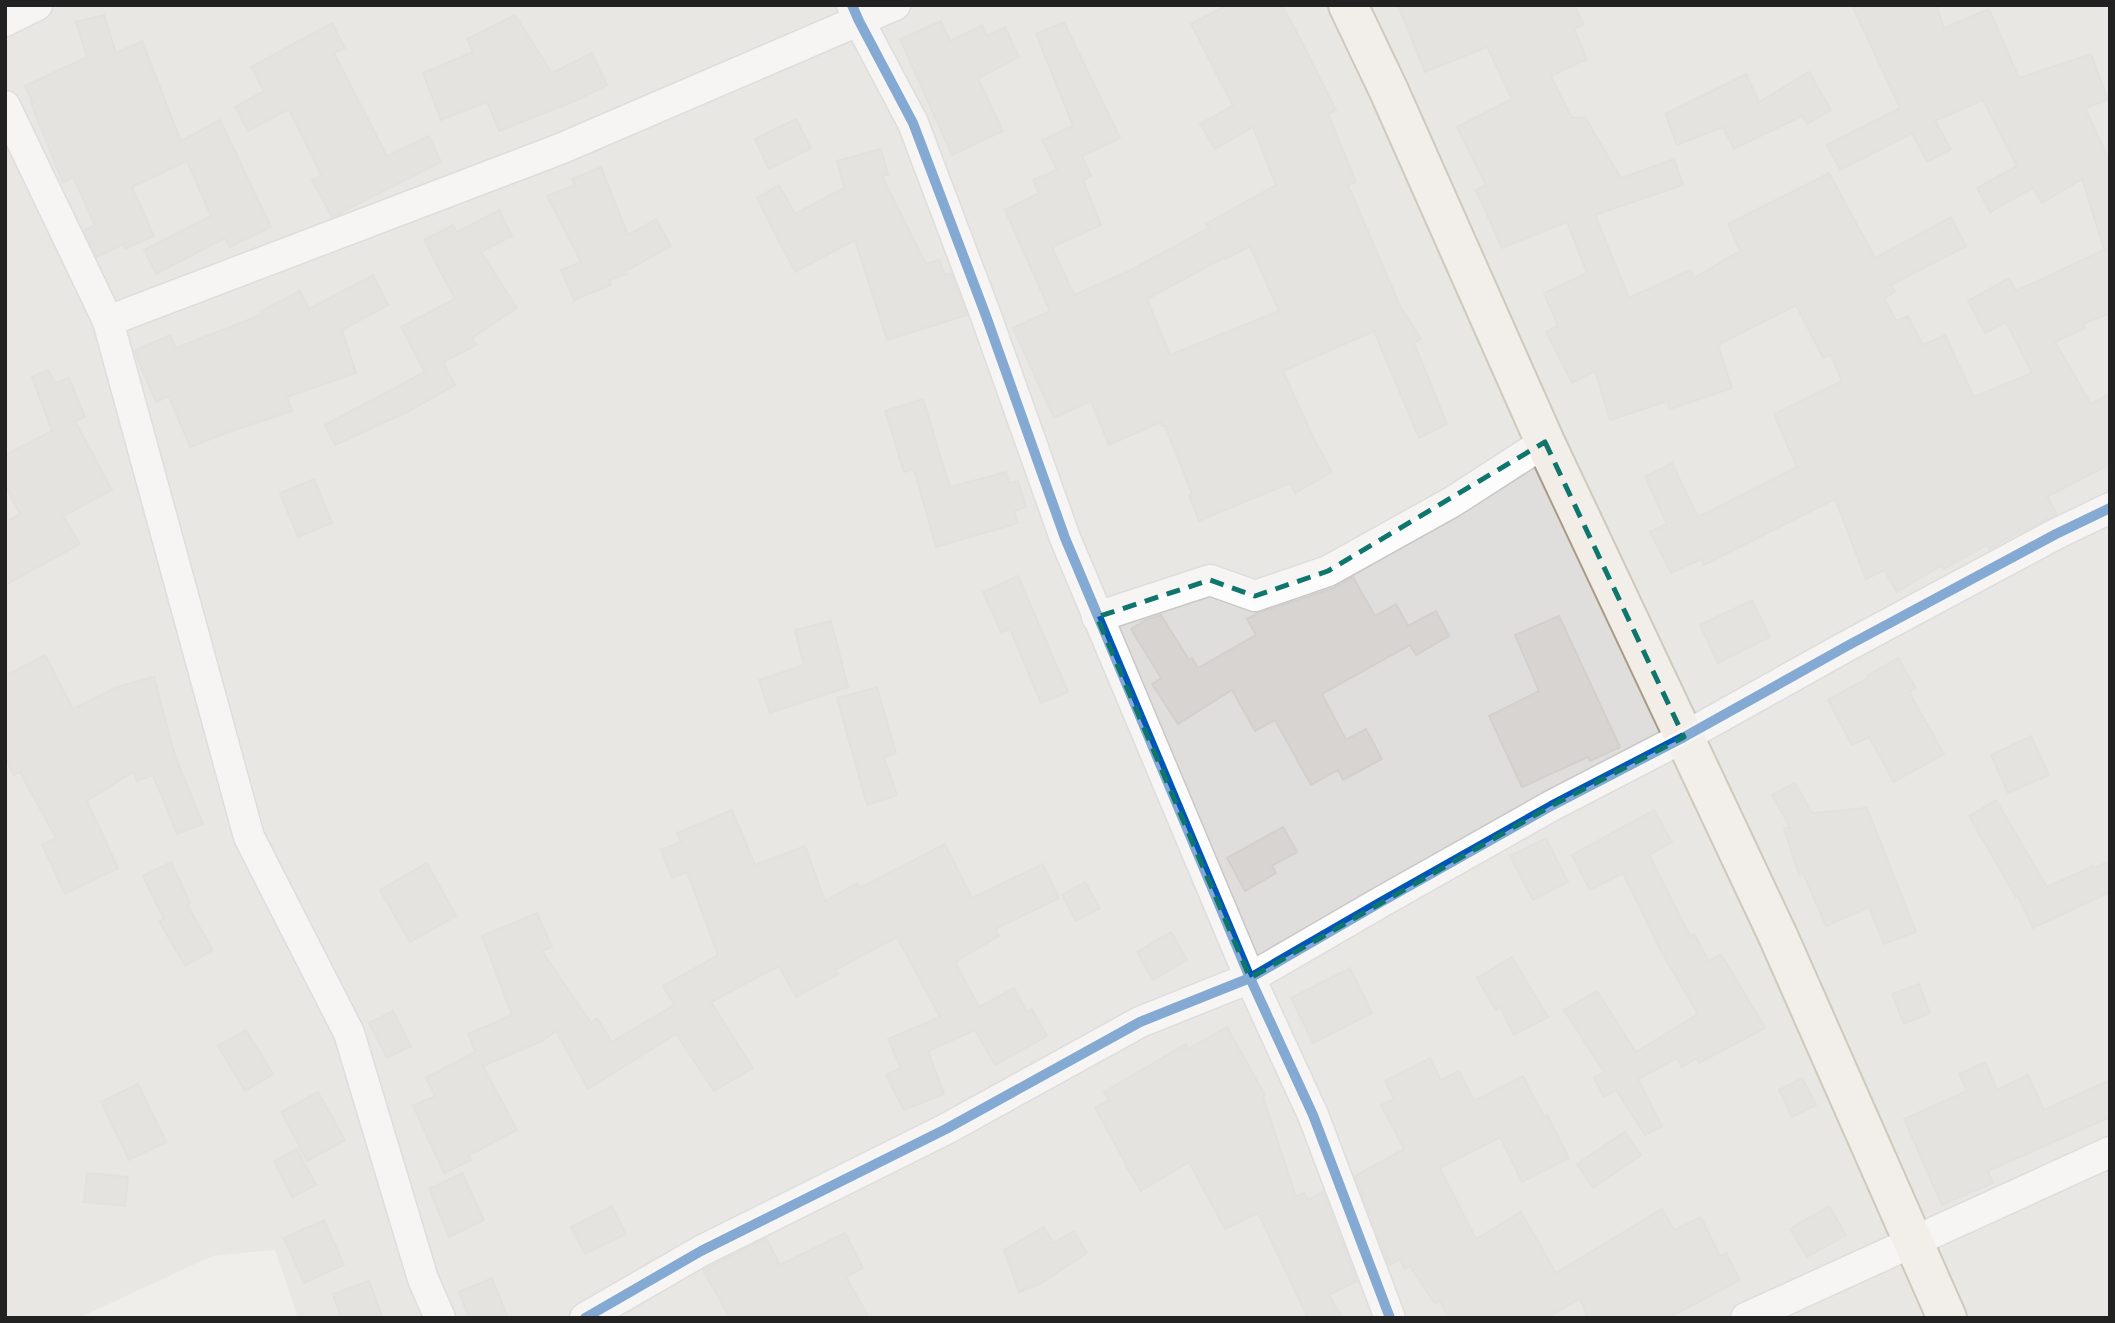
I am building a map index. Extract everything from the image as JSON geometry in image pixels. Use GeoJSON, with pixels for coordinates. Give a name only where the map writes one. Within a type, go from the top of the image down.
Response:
{"type":"FeatureCollection","features":[{"type":"Feature","properties":{"kind":"main road"},"geometry":{"type":"LineString","coordinates":[[1348,5],[1545,442],[1778,936],[1947,1318]]}},
{"type":"Feature","properties":{"kind":"street"},"geometry":{"type":"LineString","coordinates":[[5,22],[37,5]]}},
{"type":"Feature","properties":{"kind":"street"},"geometry":{"type":"LineString","coordinates":[[108,321],[560,149],[855,13],[895,5]]}},
{"type":"Feature","properties":{"kind":"street"},"geometry":{"type":"LineString","coordinates":[[855,13],[913,123],[1065,538],[1250,978],[1313,1115],[1390,1318]]}},
{"type":"Feature","properties":{"kind":"street"},"geometry":{"type":"LineString","coordinates":[[5,106],[108,321],[249,837],[349,1033],[423,1279],[440,1318]]}},
{"type":"Feature","properties":{"kind":"street"},"geometry":{"type":"LineString","coordinates":[[1097,617],[1210,580],[1255,596],[1328,571],[1451,502],[1545,442]]}},
{"type":"Feature","properties":{"kind":"street"},"geometry":{"type":"LineString","coordinates":[[585,1318],[701,1251],[946,1129],[1140,1022],[1250,978],[1551,806],[1684,737],[1859,639],[2110,508]]}},
{"type":"Feature","properties":{"kind":"street"},"geometry":{"type":"LineString","coordinates":[[1746,1318],[2110,1152]]}},
{"type":"Feature","properties":{"kind":"highlighted area"},"geometry":{"type":"Polygon","coordinates":[[[1545,442],[1684,737],[1551,806],[1250,978],[1097,617],[1210,580],[1255,596],[1328,571],[1545,442]]]}},
{"type":"Feature","properties":{"kind":"shaded area"},"geometry":{"type":"Polygon","coordinates":[[[5,5],[2110,5],[2110,1318],[298,1318],[275,1250],[212,1256],[79,1318],[5,1318],[5,5]]]}},
{"type":"Feature","properties":{"kind":"building"},"geometry":{"type":"Polygon","coordinates":[[[1227,5],[1282,5],[1336,110],[1328,114],[1356,182],[1348,185],[1401,308],[1421,339],[1414,343],[1447,424],[1419,438],[1374,331],[1283,371],[1332,472],[1295,493],[1290,483],[1199,521],[1189,495],[1192,494],[1161,422],[1109,445],[1091,401],[1054,418],[1013,328],[1050,311],[1005,210],[1039,193],[1033,180],[1057,170],[1042,140],[1073,126],[1036,34],[1064,22],[1120,138],[1082,156],[1091,176],[1083,180],[1101,225],[1052,247],[1074,295],[1129,271],[1209,228],[1206,224],[1276,185],[1253,127],[1215,149],[1200,124],[1233,106],[1191,24],[1227,5]],[[1250,246],[1147,299],[1170,355],[1279,311],[1250,246]]]}},
{"type":"Feature","properties":{"kind":"building"},"geometry":{"type":"Polygon","coordinates":[[[1398,5],[1574,5],[1584,24],[1574,29],[1587,59],[1551,76],[1572,118],[1585,117],[1621,178],[1674,159],[1683,185],[1595,215],[1629,298],[1690,270],[1694,278],[1740,251],[1728,224],[1829,173],[1875,258],[1951,217],[1966,246],[1891,285],[1895,292],[1884,298],[1896,321],[1908,316],[1923,345],[1945,335],[1974,397],[2032,373],[2006,322],[1985,333],[1968,301],[2009,278],[2016,291],[2108,248],[2104,249],[2082,179],[2042,203],[2033,188],[1990,212],[1977,188],[2017,166],[1983,100],[1935,121],[1951,149],[1927,162],[1912,133],[1840,170],[1827,145],[1900,108],[1852,5],[1936,5],[1944,28],[1989,9],[2019,78],[2091,54],[2108,100],[2085,108],[2110,162],[2110,313],[2083,324],[2085,328],[2055,342],[2091,404],[2110,394],[2110,464],[2047,497],[2057,514],[1990,549],[1987,545],[1944,569],[1942,565],[1897,592],[1884,570],[1866,579],[1835,499],[1704,565],[1701,559],[1671,573],[1650,532],[1667,524],[1645,477],[1672,463],[1698,517],[1797,467],[1774,414],[1842,381],[1831,355],[1823,358],[1796,305],[1718,345],[1732,388],[1670,409],[1668,401],[1610,420],[1595,371],[1572,383],[1546,332],[1558,326],[1544,293],[1587,273],[1567,222],[1502,248],[1476,190],[1486,185],[1457,127],[1512,99],[1487,47],[1425,72],[1398,5]]]}},
{"type":"Feature","properties":{"kind":"building"},"geometry":{"type":"Polygon","coordinates":[[[104,15],[116,53],[142,41],[181,141],[220,120],[271,227],[230,247],[225,238],[156,274],[144,250],[211,216],[187,161],[132,187],[154,236],[125,249],[123,244],[97,257],[84,231],[95,225],[73,177],[63,183],[25,86],[87,57],[76,22],[104,15]]]}},
{"type":"Feature","properties":{"kind":"building"},"geometry":{"type":"Polygon","coordinates":[[[515,15],[552,73],[592,53],[607,85],[499,131],[487,102],[441,120],[423,73],[473,52],[467,39],[515,15]]]}},
{"type":"Feature","properties":{"kind":"building"},"geometry":{"type":"Polygon","coordinates":[[[941,21],[950,41],[982,25],[987,36],[1005,27],[1019,57],[978,78],[1003,131],[952,155],[900,39],[941,21]]]}},
{"type":"Feature","properties":{"kind":"building"},"geometry":{"type":"Polygon","coordinates":[[[332,23],[345,48],[334,53],[387,156],[429,136],[441,162],[332,217],[312,180],[321,175],[289,109],[248,131],[235,107],[264,91],[251,67],[332,23]]]}},
{"type":"Feature","properties":{"kind":"building"},"geometry":{"type":"Polygon","coordinates":[[[1809,72],[1831,110],[1807,124],[1802,116],[1734,149],[1723,127],[1677,145],[1665,114],[1746,74],[1759,102],[1809,72]]]}},
{"type":"Feature","properties":{"kind":"building"},"geometry":{"type":"Polygon","coordinates":[[[796,119],[811,148],[769,169],[755,139],[796,119]]]}},
{"type":"Feature","properties":{"kind":"building"},"geometry":{"type":"Polygon","coordinates":[[[881,149],[888,175],[882,176],[926,264],[939,260],[945,275],[951,273],[967,315],[887,340],[855,240],[795,272],[757,198],[779,185],[795,214],[844,188],[837,161],[881,149]]]}},
{"type":"Feature","properties":{"kind":"building"},"geometry":{"type":"Polygon","coordinates":[[[601,167],[628,235],[656,219],[671,246],[626,271],[627,274],[609,280],[611,285],[574,300],[561,270],[581,262],[547,196],[575,185],[572,179],[601,167]]]}},
{"type":"Feature","properties":{"kind":"building"},"geometry":{"type":"Polygon","coordinates":[[[499,210],[512,236],[481,252],[517,308],[472,338],[476,345],[443,362],[455,385],[407,412],[335,445],[325,425],[425,372],[401,327],[455,299],[424,240],[453,225],[457,232],[499,210]]]}},
{"type":"Feature","properties":{"kind":"building"},"geometry":{"type":"Polygon","coordinates":[[[373,275],[388,305],[342,330],[356,373],[287,397],[292,411],[190,447],[169,396],[156,402],[134,351],[170,335],[176,348],[263,314],[261,311],[300,291],[309,309],[373,275]]]}},
{"type":"Feature","properties":{"kind":"building"},"geometry":{"type":"Polygon","coordinates":[[[48,370],[55,383],[69,378],[85,417],[75,421],[112,490],[63,516],[80,544],[5,585],[5,522],[20,514],[5,485],[5,455],[52,431],[32,377],[48,370]]]}},
{"type":"Feature","properties":{"kind":"building"},"geometry":{"type":"Polygon","coordinates":[[[923,399],[950,487],[1006,472],[1009,483],[1018,481],[1026,507],[1014,511],[1018,523],[936,547],[914,469],[904,472],[885,411],[923,399]]]}},
{"type":"Feature","properties":{"kind":"building"},"geometry":{"type":"Polygon","coordinates":[[[314,479],[332,523],[298,537],[280,493],[314,479]]]}},
{"type":"Feature","properties":{"kind":"building"},"geometry":{"type":"Polygon","coordinates":[[[1018,576],[1068,692],[1041,703],[1010,629],[1001,632],[983,592],[1018,576]]]}},
{"type":"Feature","properties":{"kind":"building"},"geometry":{"type":"Polygon","coordinates":[[[1353,577],[1375,616],[1396,604],[1408,626],[1436,611],[1449,636],[1416,655],[1410,645],[1322,694],[1346,740],[1366,729],[1382,759],[1343,780],[1338,770],[1311,785],[1275,720],[1255,731],[1232,690],[1178,724],[1152,684],[1161,678],[1131,629],[1161,615],[1189,660],[1192,658],[1198,668],[1256,635],[1247,619],[1334,588],[1353,577]]]}},
{"type":"Feature","properties":{"kind":"building"},"geometry":{"type":"Polygon","coordinates":[[[1752,600],[1770,637],[1718,663],[1700,625],[1752,600]]]}},
{"type":"Feature","properties":{"kind":"building"},"geometry":{"type":"Polygon","coordinates":[[[1559,616],[1620,747],[1590,761],[1588,757],[1522,787],[1489,716],[1539,691],[1515,635],[1559,616]]]}},
{"type":"Feature","properties":{"kind":"building"},"geometry":{"type":"Polygon","coordinates":[[[831,621],[848,687],[770,713],[759,680],[804,665],[795,630],[831,621]]]}},
{"type":"Feature","properties":{"kind":"building"},"geometry":{"type":"Polygon","coordinates":[[[45,655],[73,709],[117,687],[154,677],[175,756],[203,824],[177,834],[153,775],[137,781],[133,772],[87,801],[118,868],[65,894],[42,845],[56,838],[20,772],[14,775],[5,758],[5,676],[45,655]]]}},
{"type":"Feature","properties":{"kind":"building"},"geometry":{"type":"Polygon","coordinates":[[[1898,658],[1916,688],[1909,692],[1944,754],[1894,782],[1869,737],[1852,745],[1828,700],[1898,658]]]}},
{"type":"Feature","properties":{"kind":"building"},"geometry":{"type":"Polygon","coordinates":[[[877,687],[896,753],[884,757],[897,795],[867,805],[837,698],[877,687]]]}},
{"type":"Feature","properties":{"kind":"building"},"geometry":{"type":"Polygon","coordinates":[[[2031,736],[2049,775],[2008,793],[1991,755],[2031,736]]]}},
{"type":"Feature","properties":{"kind":"building"},"geometry":{"type":"Polygon","coordinates":[[[1795,783],[1812,813],[1867,808],[1916,932],[1884,944],[1869,907],[1826,926],[1803,873],[1799,875],[1784,829],[1790,827],[1772,795],[1795,783]]]}},
{"type":"Feature","properties":{"kind":"building"},"geometry":{"type":"Polygon","coordinates":[[[1996,800],[2047,887],[2110,861],[2110,892],[2033,928],[2018,896],[2016,897],[1969,816],[1996,800]]]}},
{"type":"Feature","properties":{"kind":"building"},"geometry":{"type":"Polygon","coordinates":[[[732,810],[755,865],[805,846],[825,901],[857,883],[860,888],[945,844],[972,898],[1043,864],[1059,898],[995,929],[999,936],[955,962],[979,1007],[1014,988],[1027,1012],[1032,1009],[1047,1036],[995,1065],[975,1030],[928,1051],[944,1094],[904,1110],[886,1075],[901,1068],[888,1039],[940,1017],[897,937],[835,970],[838,974],[796,997],[779,966],[711,1002],[753,1068],[714,1091],[676,1034],[588,1089],[556,1031],[542,1041],[483,1066],[517,1130],[469,1155],[471,1160],[444,1173],[413,1106],[435,1096],[426,1078],[475,1052],[468,1034],[512,1015],[482,936],[537,913],[552,947],[542,951],[591,1023],[597,1018],[612,1042],[674,1005],[663,986],[718,955],[687,872],[672,878],[661,850],[681,842],[677,833],[732,810]]]}},
{"type":"Feature","properties":{"kind":"building"},"geometry":{"type":"Polygon","coordinates":[[[1654,810],[1672,842],[1649,855],[1690,936],[1694,934],[1709,961],[1721,954],[1765,1028],[1699,1063],[1697,1058],[1682,1067],[1677,1058],[1638,1079],[1662,1126],[1645,1135],[1616,1090],[1604,1097],[1594,1078],[1604,1072],[1564,1010],[1597,991],[1636,1052],[1698,1014],[1661,951],[1623,873],[1590,890],[1572,855],[1654,810]]]}},
{"type":"Feature","properties":{"kind":"building"},"geometry":{"type":"Polygon","coordinates":[[[1283,827],[1297,852],[1272,866],[1276,873],[1245,891],[1227,858],[1283,827]]]}},
{"type":"Feature","properties":{"kind":"building"},"geometry":{"type":"Polygon","coordinates":[[[1546,838],[1568,882],[1533,900],[1510,856],[1546,838]]]}},
{"type":"Feature","properties":{"kind":"building"},"geometry":{"type":"Polygon","coordinates":[[[171,862],[190,903],[187,905],[213,950],[185,966],[159,921],[164,919],[143,876],[171,862]]]}},
{"type":"Feature","properties":{"kind":"building"},"geometry":{"type":"Polygon","coordinates":[[[427,863],[456,916],[410,942],[380,890],[427,863]]]}},
{"type":"Feature","properties":{"kind":"building"},"geometry":{"type":"Polygon","coordinates":[[[1085,882],[1100,908],[1076,921],[1062,895],[1085,882]]]}},
{"type":"Feature","properties":{"kind":"building"},"geometry":{"type":"Polygon","coordinates":[[[1171,932],[1187,960],[1153,980],[1137,952],[1171,932]]]}},
{"type":"Feature","properties":{"kind":"building"},"geometry":{"type":"Polygon","coordinates":[[[1512,957],[1548,1017],[1514,1035],[1500,1007],[1496,1010],[1477,978],[1512,957]]]}},
{"type":"Feature","properties":{"kind":"building"},"geometry":{"type":"Polygon","coordinates":[[[1350,968],[1372,1013],[1313,1043],[1291,998],[1350,968]]]}},
{"type":"Feature","properties":{"kind":"building"},"geometry":{"type":"Polygon","coordinates":[[[1919,984],[1930,1013],[1904,1024],[1892,994],[1919,984]]]}},
{"type":"Feature","properties":{"kind":"building"},"geometry":{"type":"Polygon","coordinates":[[[393,1011],[411,1046],[387,1058],[369,1023],[393,1011]]]}},
{"type":"Feature","properties":{"kind":"building"},"geometry":{"type":"Polygon","coordinates":[[[1227,1027],[1265,1095],[1263,1097],[1296,1197],[1304,1193],[1308,1200],[1323,1192],[1357,1281],[1329,1295],[1342,1318],[1308,1318],[1258,1213],[1225,1229],[1189,1162],[1141,1191],[1095,1108],[1109,1100],[1104,1092],[1186,1044],[1188,1049],[1227,1027]]]}},
{"type":"Feature","properties":{"kind":"building"},"geometry":{"type":"Polygon","coordinates":[[[246,1030],[273,1074],[245,1091],[218,1046],[246,1030]]]}},
{"type":"Feature","properties":{"kind":"building"},"geometry":{"type":"Polygon","coordinates":[[[1430,1058],[1441,1080],[1459,1071],[1474,1101],[1523,1076],[1569,1158],[1522,1182],[1500,1137],[1440,1168],[1476,1239],[1521,1212],[1556,1273],[1662,1209],[1674,1230],[1701,1217],[1720,1256],[1726,1253],[1740,1280],[1668,1318],[1588,1318],[1580,1299],[1546,1318],[1448,1318],[1440,1301],[1435,1304],[1410,1266],[1405,1269],[1400,1259],[1389,1265],[1355,1176],[1404,1149],[1381,1105],[1394,1099],[1385,1081],[1430,1058]]]}},
{"type":"Feature","properties":{"kind":"building"},"geometry":{"type":"Polygon","coordinates":[[[1985,1062],[1997,1090],[2028,1075],[2044,1110],[2110,1080],[2110,1117],[1988,1171],[1993,1183],[1942,1205],[1904,1119],[1967,1091],[1959,1074],[1985,1062]]]}},
{"type":"Feature","properties":{"kind":"building"},"geometry":{"type":"Polygon","coordinates":[[[1802,1078],[1816,1105],[1792,1117],[1779,1090],[1802,1078]]]}},
{"type":"Feature","properties":{"kind":"building"},"geometry":{"type":"Polygon","coordinates":[[[138,1084],[166,1142],[129,1160],[101,1102],[138,1084]]]}},
{"type":"Feature","properties":{"kind":"building"},"geometry":{"type":"Polygon","coordinates":[[[318,1092],[345,1140],[307,1161],[281,1112],[318,1092]]]}},
{"type":"Feature","properties":{"kind":"building"},"geometry":{"type":"Polygon","coordinates":[[[1625,1132],[1641,1155],[1593,1188],[1577,1164],[1625,1132]]]}},
{"type":"Feature","properties":{"kind":"building"},"geometry":{"type":"Polygon","coordinates":[[[297,1149],[316,1185],[292,1197],[274,1161],[297,1149]]]}},
{"type":"Feature","properties":{"kind":"building"},"geometry":{"type":"Polygon","coordinates":[[[87,1173],[128,1177],[125,1206],[84,1202],[87,1173]]]}},
{"type":"Feature","properties":{"kind":"building"},"geometry":{"type":"Polygon","coordinates":[[[462,1173],[484,1220],[449,1237],[429,1189],[462,1173]]]}},
{"type":"Feature","properties":{"kind":"building"},"geometry":{"type":"Polygon","coordinates":[[[612,1206],[626,1234],[585,1254],[571,1227],[612,1206]]]}},
{"type":"Feature","properties":{"kind":"building"},"geometry":{"type":"Polygon","coordinates":[[[1829,1206],[1846,1235],[1807,1257],[1790,1229],[1829,1206]]]}},
{"type":"Feature","properties":{"kind":"building"},"geometry":{"type":"Polygon","coordinates":[[[324,1220],[344,1265],[304,1283],[284,1238],[324,1220]]]}},
{"type":"Feature","properties":{"kind":"building"},"geometry":{"type":"Polygon","coordinates":[[[1044,1227],[1053,1243],[1074,1231],[1087,1253],[1040,1284],[1019,1292],[1004,1250],[1044,1227]]]}},
{"type":"Feature","properties":{"kind":"building"},"geometry":{"type":"Polygon","coordinates":[[[845,1233],[863,1268],[846,1277],[869,1318],[730,1318],[703,1270],[766,1238],[780,1265],[845,1233]]]}},
{"type":"Feature","properties":{"kind":"building"},"geometry":{"type":"Polygon","coordinates":[[[492,1278],[508,1318],[469,1318],[459,1292],[492,1278]]]}},
{"type":"Feature","properties":{"kind":"building"},"geometry":{"type":"Polygon","coordinates":[[[369,1281],[383,1318],[341,1318],[333,1294],[369,1281]]]}},
{"type":"Feature","properties":{"kind":"cycle path"},"geometry":{"type":"LineString","coordinates":[[852,5],[913,123],[986,316],[1065,538],[1250,978],[1313,1115],[1390,1318]]}},
{"type":"Feature","properties":{"kind":"cycle path"},"geometry":{"type":"LineString","coordinates":[[585,1318],[701,1251],[946,1129],[1140,1022],[1250,978],[1551,806],[1684,737],[2056,534],[2110,508]]}}]}
